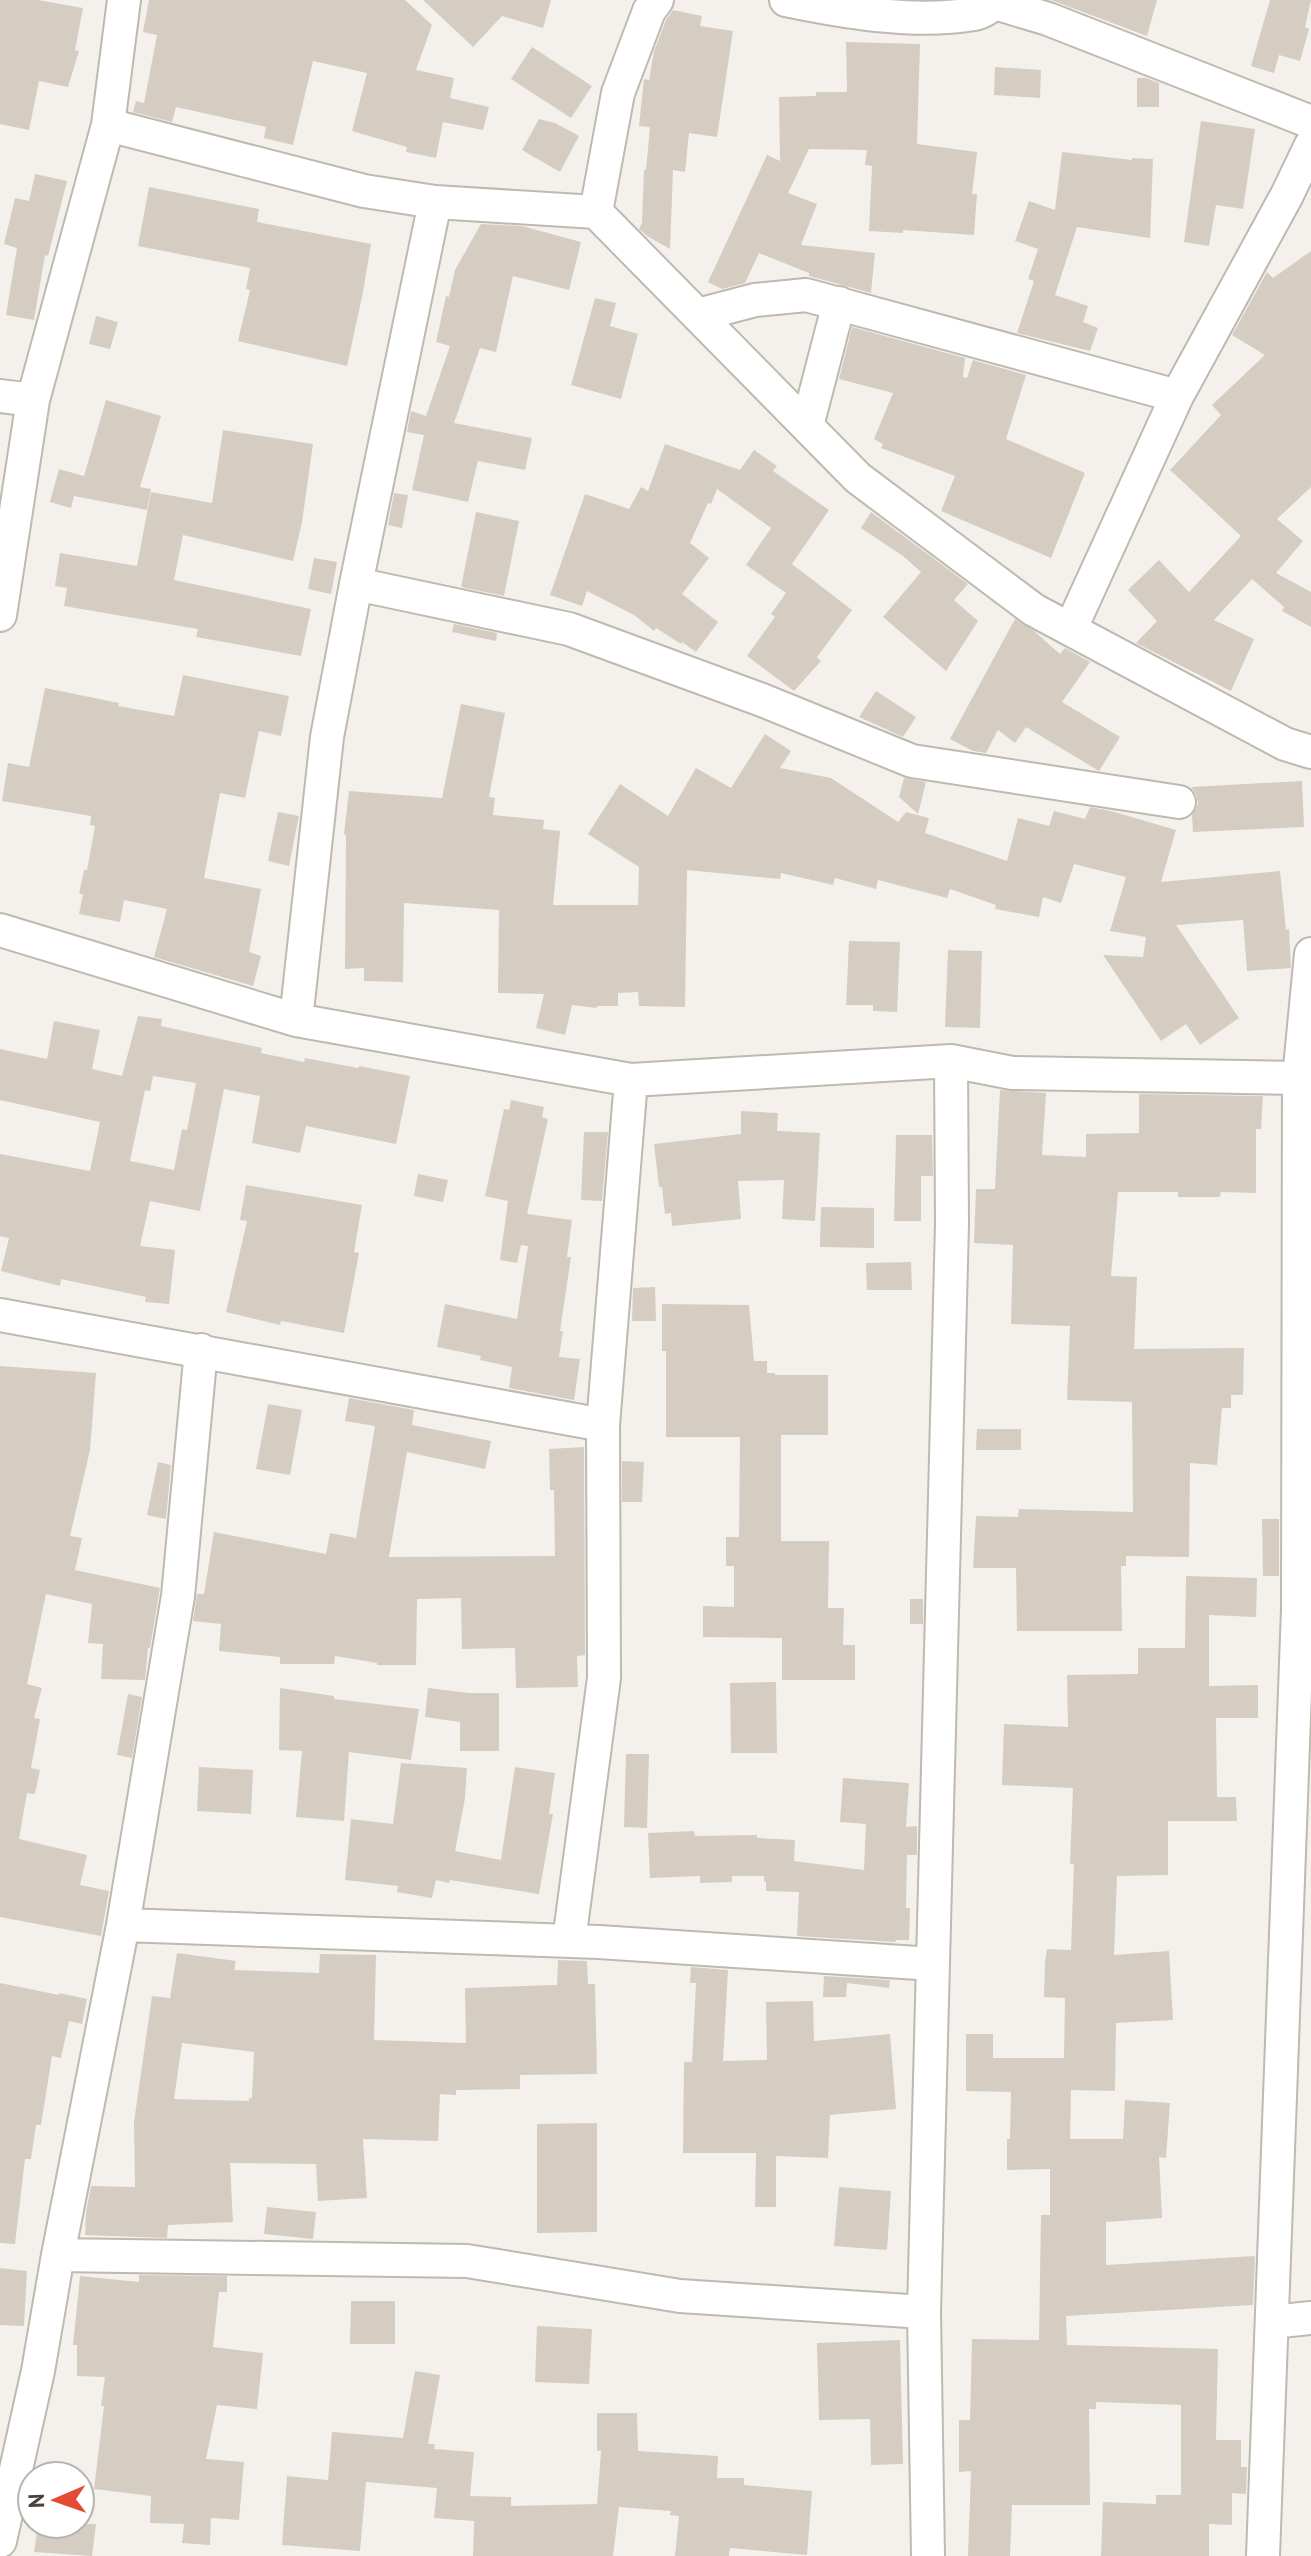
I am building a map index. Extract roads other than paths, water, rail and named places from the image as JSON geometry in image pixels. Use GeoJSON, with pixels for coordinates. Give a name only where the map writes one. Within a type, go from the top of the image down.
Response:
{"type":"FeatureCollection","features":[{"type":"Feature","properties":{"kind":"street"},"geometry":{"type":"LineString","coordinates":[[0,615],[33,400],[108,125],[124,0]]}},
{"type":"Feature","properties":{"kind":"street"},"geometry":{"type":"LineString","coordinates":[[596,212],[618,93],[649,11],[657,0]]}},
{"type":"Feature","properties":{"kind":"street"},"geometry":{"type":"LineString","coordinates":[[786,0],[849,13],[923,17],[977,14],[998,1],[1311,122]]}},
{"type":"Feature","properties":{"kind":"street"},"geometry":{"type":"LineString","coordinates":[[108,125],[364,191],[435,202],[596,212],[858,478],[1034,610],[1285,744],[1311,752]]}},
{"type":"Feature","properties":{"kind":"street"},"geometry":{"type":"LineString","coordinates":[[1071,628],[1177,396],[1311,145]]}},
{"type":"Feature","properties":{"kind":"street"},"geometry":{"type":"LineString","coordinates":[[296,1020],[327,737],[435,202]]}},
{"type":"Feature","properties":{"kind":"street"},"geometry":{"type":"LineString","coordinates":[[698,315],[755,300],[806,295],[1177,396]]}},
{"type":"Feature","properties":{"kind":"street"},"geometry":{"type":"LineString","coordinates":[[807,426],[839,303]]}},
{"type":"Feature","properties":{"kind":"street"},"geometry":{"type":"LineString","coordinates":[[0,396],[33,400]]}},
{"type":"Feature","properties":{"kind":"street"},"geometry":{"type":"LineString","coordinates":[[356,584],[569,629],[762,700],[912,761],[1179,802]]}},
{"type":"Feature","properties":{"kind":"street"},"geometry":{"type":"LineString","coordinates":[[0,930],[296,1020],[631,1080],[951,1061],[1012,1073],[1299,1078]]}},
{"type":"Feature","properties":{"kind":"street"},"geometry":{"type":"LineString","coordinates":[[1263,2556],[1272,2322],[1297,1965],[1299,1078],[1311,955]]}},
{"type":"Feature","properties":{"kind":"street"},"geometry":{"type":"LineString","coordinates":[[928,2556],[924,2312],[952,1224],[951,1061]]}},
{"type":"Feature","properties":{"kind":"street"},"geometry":{"type":"LineString","coordinates":[[569,1941],[604,1678],[603,1425],[631,1080]]}},
{"type":"Feature","properties":{"kind":"street"},"geometry":{"type":"LineString","coordinates":[[0,1315],[603,1425]]}},
{"type":"Feature","properties":{"kind":"street"},"geometry":{"type":"LineString","coordinates":[[0,2541],[38,2371],[123,1925],[178,1596],[201,1350]]}},
{"type":"Feature","properties":{"kind":"street"},"geometry":{"type":"LineString","coordinates":[[123,1925],[569,1941],[933,1964]]}},
{"type":"Feature","properties":{"kind":"street"},"geometry":{"type":"LineString","coordinates":[[58,2255],[467,2261],[680,2296],[924,2312]]}},
{"type":"Feature","properties":{"kind":"street"},"geometry":{"type":"LineString","coordinates":[[1272,2322],[1311,2318]]}}]}
